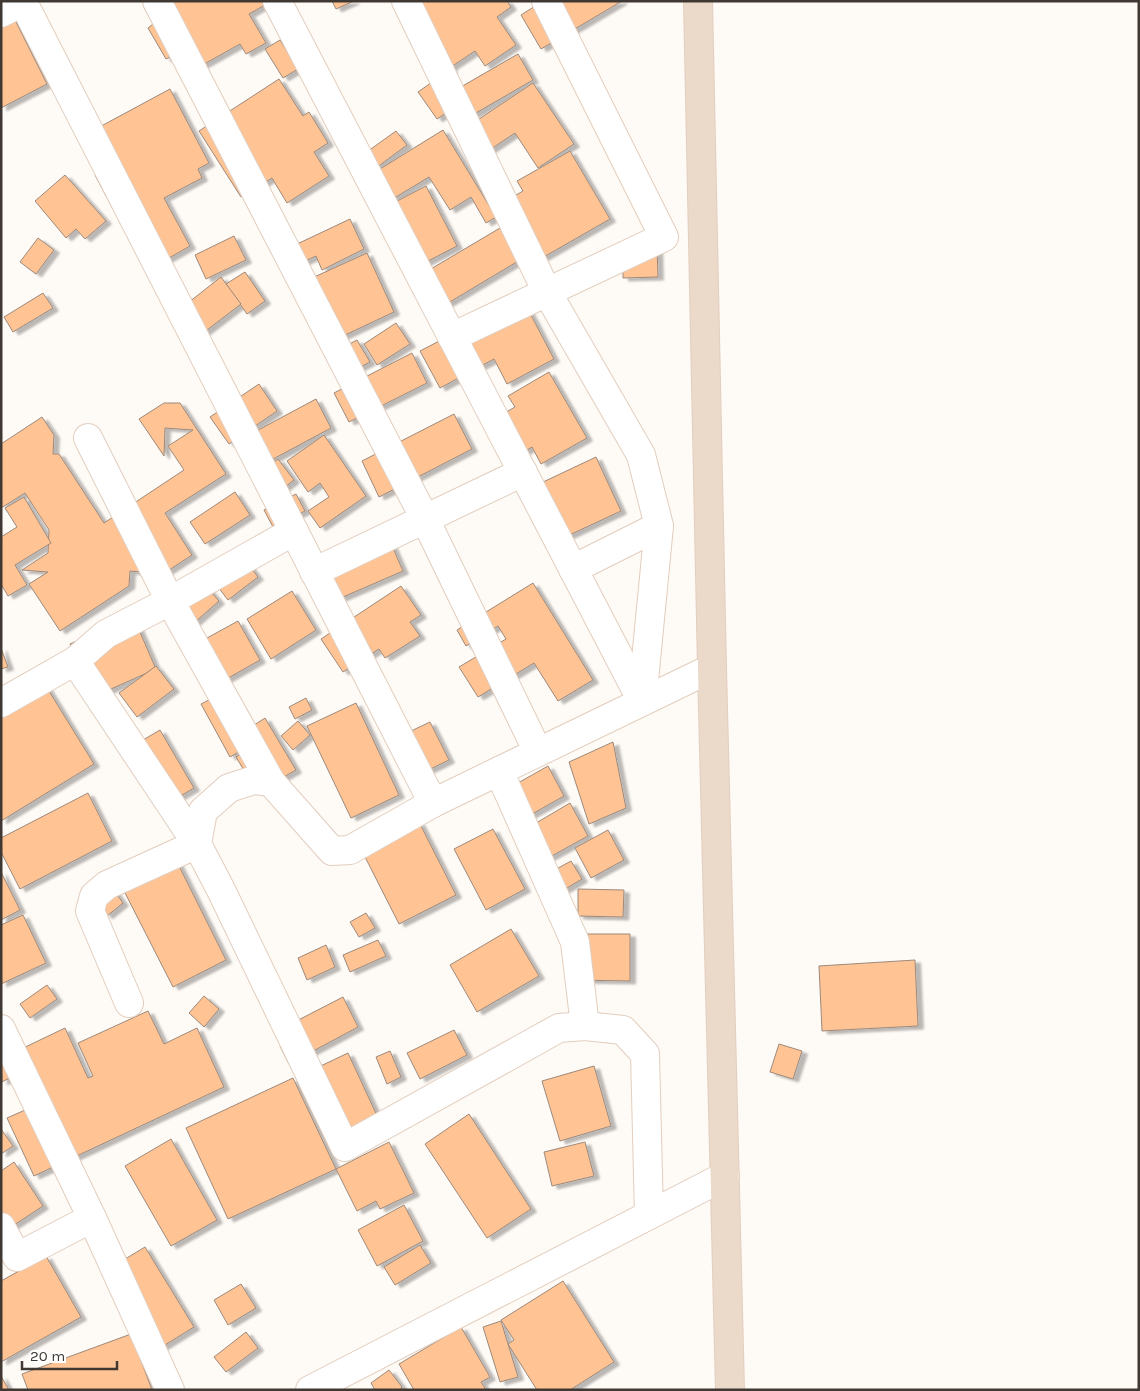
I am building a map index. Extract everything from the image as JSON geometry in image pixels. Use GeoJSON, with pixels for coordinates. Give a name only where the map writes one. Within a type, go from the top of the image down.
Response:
{"type":"FeatureCollection","features":[{"type":"Feature","properties":{"kind":"main road"},"geometry":{"type":"LineString","coordinates":[[698,1],[730,1390]]}},
{"type":"Feature","properties":{"kind":"street"},"geometry":{"type":"LineString","coordinates":[[158,1],[424,519],[538,752]]}},
{"type":"Feature","properties":{"kind":"street"},"geometry":{"type":"LineString","coordinates":[[277,1],[642,701]]}},
{"type":"Feature","properties":{"kind":"street"},"geometry":{"type":"LineString","coordinates":[[406,1],[547,292],[641,455],[659,526],[642,701]]}},
{"type":"Feature","properties":{"kind":"street"},"geometry":{"type":"LineString","coordinates":[[452,337],[664,236],[546,1]]}},
{"type":"Feature","properties":{"kind":"street"},"geometry":{"type":"LineString","coordinates":[[16,6],[294,531],[433,803]]}},
{"type":"Feature","properties":{"kind":"street"},"geometry":{"type":"LineString","coordinates":[[88,438],[170,601],[271,782],[332,851],[350,850],[433,803],[712,668]]}},
{"type":"Feature","properties":{"kind":"street"},"geometry":{"type":"LineString","coordinates":[[314,572],[523,472]]}},
{"type":"Feature","properties":{"kind":"street"},"geometry":{"type":"LineString","coordinates":[[573,568],[659,526]]}},
{"type":"Feature","properties":{"kind":"street"},"geometry":{"type":"LineString","coordinates":[[1,703],[75,661],[106,634],[170,601],[294,531]]}},
{"type":"Feature","properties":{"kind":"street"},"geometry":{"type":"LineString","coordinates":[[75,661],[196,844],[346,1147],[559,1028],[585,1026],[623,1030],[645,1054],[649,1215]]}},
{"type":"Feature","properties":{"kind":"street"},"geometry":{"type":"LineString","coordinates":[[499,771],[575,942],[585,1026]]}},
{"type":"Feature","properties":{"kind":"street"},"geometry":{"type":"LineString","coordinates":[[196,844],[203,811],[228,788],[254,780],[271,782]]}},
{"type":"Feature","properties":{"kind":"street"},"geometry":{"type":"LineString","coordinates":[[129,1003],[90,911],[94,896],[107,885],[196,844]]}},
{"type":"Feature","properties":{"kind":"street"},"geometry":{"type":"LineString","coordinates":[[1,1029],[92,1218],[170,1390]]}},
{"type":"Feature","properties":{"kind":"street"},"geometry":{"type":"LineString","coordinates":[[310,1390],[725,1176]]}},
{"type":"Feature","properties":{"kind":"street"},"geometry":{"type":"LineString","coordinates":[[1,1227],[9,1261],[92,1218]]}},
{"type":"Feature","properties":{"kind":"building"},"geometry":{"type":"Polygon","coordinates":[[[153,1],[263,1],[265,5],[249,14],[266,43],[246,54],[240,44],[190,72],[179,52],[166,59],[148,28],[153,24],[144,7],[153,1]]]}},
{"type":"Feature","properties":{"kind":"building"},"geometry":{"type":"Polygon","coordinates":[[[332,1],[354,1],[336,9],[332,1]]]}},
{"type":"Feature","properties":{"kind":"building"},"geometry":{"type":"Polygon","coordinates":[[[419,1],[507,1],[511,7],[497,17],[516,45],[485,66],[475,51],[451,67],[452,109],[437,119],[418,92],[448,71],[419,1]]]}},
{"type":"Feature","properties":{"kind":"building"},"geometry":{"type":"Polygon","coordinates":[[[543,1],[622,1],[541,49],[521,15],[543,1]]]}},
{"type":"Feature","properties":{"kind":"building"},"geometry":{"type":"Polygon","coordinates":[[[13,16],[47,84],[1,108],[1,22],[13,16]]]}},
{"type":"Feature","properties":{"kind":"building"},"geometry":{"type":"Polygon","coordinates":[[[280,40],[298,69],[283,78],[265,49],[280,40]]]}},
{"type":"Feature","properties":{"kind":"building"},"geometry":{"type":"Polygon","coordinates":[[[518,54],[533,80],[462,121],[447,95],[518,54]]]}},
{"type":"Feature","properties":{"kind":"building"},"geometry":{"type":"Polygon","coordinates":[[[279,79],[303,116],[309,112],[328,143],[314,152],[329,176],[287,203],[272,178],[241,197],[199,131],[279,79]]]}},
{"type":"Feature","properties":{"kind":"building"},"geometry":{"type":"Polygon","coordinates":[[[533,83],[574,144],[538,168],[515,133],[473,161],[455,135],[533,83]]]}},
{"type":"Feature","properties":{"kind":"building"},"geometry":{"type":"Polygon","coordinates":[[[170,89],[209,163],[198,169],[202,178],[164,198],[190,246],[162,262],[120,205],[113,209],[95,175],[99,174],[79,138],[170,89]]]}},
{"type":"Feature","properties":{"kind":"building"},"geometry":{"type":"Polygon","coordinates":[[[443,130],[496,217],[486,223],[471,197],[450,210],[429,177],[376,209],[359,182],[443,130]]]}},
{"type":"Feature","properties":{"kind":"building"},"geometry":{"type":"Polygon","coordinates":[[[396,131],[407,145],[368,174],[357,159],[396,131]]]}},
{"type":"Feature","properties":{"kind":"building"},"geometry":{"type":"Polygon","coordinates":[[[570,151],[610,219],[528,266],[494,208],[523,191],[517,181],[570,151]]]}},
{"type":"Feature","properties":{"kind":"building"},"geometry":{"type":"Polygon","coordinates":[[[65,175],[106,221],[85,239],[76,229],[66,238],[35,201],[65,175]]]}},
{"type":"Feature","properties":{"kind":"building"},"geometry":{"type":"Polygon","coordinates":[[[426,186],[457,246],[409,271],[378,211],[426,186]]]}},
{"type":"Feature","properties":{"kind":"building"},"geometry":{"type":"Polygon","coordinates":[[[350,219],[364,249],[322,270],[316,256],[284,271],[276,254],[350,219]]]}},
{"type":"Feature","properties":{"kind":"building"},"geometry":{"type":"Polygon","coordinates":[[[500,228],[520,260],[433,312],[414,279],[500,228]]]}},
{"type":"Feature","properties":{"kind":"building"},"geometry":{"type":"Polygon","coordinates":[[[234,236],[246,260],[206,279],[195,255],[234,236]]]}},
{"type":"Feature","properties":{"kind":"building"},"geometry":{"type":"Polygon","coordinates":[[[38,238],[54,250],[36,274],[20,262],[38,238]]]}},
{"type":"Feature","properties":{"kind":"building"},"geometry":{"type":"Polygon","coordinates":[[[623,247],[657,247],[658,277],[623,278],[623,247]]]}},
{"type":"Feature","properties":{"kind":"building"},"geometry":{"type":"Polygon","coordinates":[[[367,253],[394,312],[326,344],[301,283],[367,253]]]}},
{"type":"Feature","properties":{"kind":"building"},"geometry":{"type":"Polygon","coordinates":[[[245,272],[265,301],[247,314],[226,284],[245,272]]]}},
{"type":"Feature","properties":{"kind":"building"},"geometry":{"type":"Polygon","coordinates":[[[221,277],[241,304],[194,340],[175,313],[221,277]]]}},
{"type":"Feature","properties":{"kind":"building"},"geometry":{"type":"Polygon","coordinates":[[[43,293],[53,308],[13,332],[4,317],[43,293]]]}},
{"type":"Feature","properties":{"kind":"building"},"geometry":{"type":"Polygon","coordinates":[[[522,298],[554,359],[507,384],[494,359],[440,388],[420,351],[522,298]]]}},
{"type":"Feature","properties":{"kind":"building"},"geometry":{"type":"Polygon","coordinates":[[[396,323],[410,344],[377,365],[364,344],[396,323]]]}},
{"type":"Feature","properties":{"kind":"building"},"geometry":{"type":"Polygon","coordinates":[[[357,340],[370,362],[347,374],[334,352],[357,340]]]}},
{"type":"Feature","properties":{"kind":"building"},"geometry":{"type":"Polygon","coordinates":[[[412,353],[427,383],[349,422],[334,393],[412,353]]]}},
{"type":"Feature","properties":{"kind":"building"},"geometry":{"type":"Polygon","coordinates":[[[549,372],[587,438],[541,464],[532,447],[509,461],[487,423],[515,407],[508,396],[549,372]]]}},
{"type":"Feature","properties":{"kind":"building"},"geometry":{"type":"Polygon","coordinates":[[[259,384],[277,411],[229,444],[210,417],[259,384]]]}},
{"type":"Feature","properties":{"kind":"building"},"geometry":{"type":"Polygon","coordinates":[[[316,399],[331,428],[249,472],[234,443],[316,399]]]}},
{"type":"Feature","properties":{"kind":"building"},"geometry":{"type":"Polygon","coordinates":[[[164,403],[180,403],[226,474],[165,513],[192,555],[163,574],[130,571],[129,586],[60,631],[29,584],[48,572],[22,570],[48,553],[49,530],[25,493],[1,508],[1,444],[42,417],[54,435],[53,454],[59,454],[104,523],[184,470],[168,446],[193,430],[165,428],[164,456],[139,419],[164,403]]]}},
{"type":"Feature","properties":{"kind":"building"},"geometry":{"type":"Polygon","coordinates":[[[454,414],[472,449],[379,497],[362,461],[454,414]]]}},
{"type":"Feature","properties":{"kind":"building"},"geometry":{"type":"Polygon","coordinates":[[[324,435],[366,496],[320,528],[308,511],[329,497],[320,483],[308,492],[287,461],[324,435]]]}},
{"type":"Feature","properties":{"kind":"building"},"geometry":{"type":"Polygon","coordinates":[[[596,457],[621,511],[548,545],[522,492],[596,457]]]}},
{"type":"Feature","properties":{"kind":"building"},"geometry":{"type":"Polygon","coordinates":[[[278,459],[294,480],[276,494],[260,473],[278,459]]]}},
{"type":"Feature","properties":{"kind":"building"},"geometry":{"type":"Polygon","coordinates":[[[235,492],[250,515],[205,544],[190,522],[235,492]]]}},
{"type":"Feature","properties":{"kind":"building"},"geometry":{"type":"Polygon","coordinates":[[[296,494],[305,511],[273,527],[264,510],[296,494]]]}},
{"type":"Feature","properties":{"kind":"building"},"geometry":{"type":"Polygon","coordinates":[[[24,497],[51,543],[15,565],[27,585],[8,596],[1,584],[1,537],[17,527],[5,508],[24,497]]]}},
{"type":"Feature","properties":{"kind":"building"},"geometry":{"type":"Polygon","coordinates":[[[386,532],[403,571],[320,607],[303,568],[386,532]]]}},
{"type":"Feature","properties":{"kind":"building"},"geometry":{"type":"Polygon","coordinates":[[[248,564],[258,577],[228,600],[218,587],[248,564]]]}},
{"type":"Feature","properties":{"kind":"building"},"geometry":{"type":"Polygon","coordinates":[[[197,576],[219,601],[194,623],[172,598],[197,576]]]}},
{"type":"Feature","properties":{"kind":"building"},"geometry":{"type":"Polygon","coordinates":[[[533,583],[593,680],[558,701],[534,663],[478,697],[459,667],[506,639],[498,626],[466,646],[457,630],[533,583]]]}},
{"type":"Feature","properties":{"kind":"building"},"geometry":{"type":"Polygon","coordinates":[[[401,586],[421,615],[410,622],[420,636],[385,658],[379,649],[343,672],[321,639],[401,586]]]}},
{"type":"Feature","properties":{"kind":"building"},"geometry":{"type":"Polygon","coordinates":[[[292,591],[316,630],[271,659],[247,619],[292,591]]]}},
{"type":"Feature","properties":{"kind":"building"},"geometry":{"type":"Polygon","coordinates":[[[133,616],[156,669],[93,697],[70,644],[133,616]]]}},
{"type":"Feature","properties":{"kind":"building"},"geometry":{"type":"Polygon","coordinates":[[[238,621],[260,660],[209,689],[187,649],[238,621]]]}},
{"type":"Feature","properties":{"kind":"building"},"geometry":{"type":"Polygon","coordinates":[[[1,648],[8,667],[1,669],[1,648]]]}},
{"type":"Feature","properties":{"kind":"building"},"geometry":{"type":"Polygon","coordinates":[[[156,666],[174,689],[137,717],[119,693],[156,666]]]}},
{"type":"Feature","properties":{"kind":"building"},"geometry":{"type":"Polygon","coordinates":[[[41,678],[94,764],[1,821],[1,703],[41,678]]]}},
{"type":"Feature","properties":{"kind":"building"},"geometry":{"type":"Polygon","coordinates":[[[228,690],[256,742],[230,757],[201,704],[228,690]]]}},
{"type":"Feature","properties":{"kind":"building"},"geometry":{"type":"Polygon","coordinates":[[[306,698],[312,710],[295,719],[289,707],[306,698]]]}},
{"type":"Feature","properties":{"kind":"building"},"geometry":{"type":"Polygon","coordinates":[[[356,703],[399,795],[351,818],[307,726],[356,703]]]}},
{"type":"Feature","properties":{"kind":"building"},"geometry":{"type":"Polygon","coordinates":[[[265,718],[296,770],[257,792],[236,757],[257,745],[248,729],[265,718]]]}},
{"type":"Feature","properties":{"kind":"building"},"geometry":{"type":"Polygon","coordinates":[[[298,721],[310,735],[293,750],[281,736],[298,721]]]}},
{"type":"Feature","properties":{"kind":"building"},"geometry":{"type":"Polygon","coordinates":[[[430,722],[449,760],[408,780],[390,741],[430,722]]]}},
{"type":"Feature","properties":{"kind":"building"},"geometry":{"type":"Polygon","coordinates":[[[160,730],[194,788],[165,805],[131,747],[160,730]]]}},
{"type":"Feature","properties":{"kind":"building"},"geometry":{"type":"Polygon","coordinates":[[[613,742],[626,808],[589,824],[569,762],[613,742]]]}},
{"type":"Feature","properties":{"kind":"building"},"geometry":{"type":"Polygon","coordinates":[[[548,766],[564,796],[518,822],[502,792],[548,766]]]}},
{"type":"Feature","properties":{"kind":"building"},"geometry":{"type":"Polygon","coordinates":[[[88,793],[112,841],[20,889],[1,852],[1,838],[88,793]]]}},
{"type":"Feature","properties":{"kind":"building"},"geometry":{"type":"Polygon","coordinates":[[[570,803],[588,836],[548,858],[531,826],[570,803]]]}},
{"type":"Feature","properties":{"kind":"building"},"geometry":{"type":"Polygon","coordinates":[[[419,822],[456,895],[399,924],[362,851],[419,822]]]}},
{"type":"Feature","properties":{"kind":"building"},"geometry":{"type":"Polygon","coordinates":[[[493,829],[525,889],[486,910],[454,849],[493,829]]]}},
{"type":"Feature","properties":{"kind":"building"},"geometry":{"type":"Polygon","coordinates":[[[608,830],[624,860],[591,878],[575,848],[608,830]]]}},
{"type":"Feature","properties":{"kind":"building"},"geometry":{"type":"Polygon","coordinates":[[[176,860],[226,960],[173,987],[122,887],[176,860]]]}},
{"type":"Feature","properties":{"kind":"building"},"geometry":{"type":"Polygon","coordinates":[[[571,861],[582,879],[562,891],[551,872],[571,861]]]}},
{"type":"Feature","properties":{"kind":"building"},"geometry":{"type":"Polygon","coordinates":[[[1,872],[20,910],[1,920],[1,872]]]}},
{"type":"Feature","properties":{"kind":"building"},"geometry":{"type":"Polygon","coordinates":[[[113,889],[123,903],[107,916],[96,902],[113,889]]]}},
{"type":"Feature","properties":{"kind":"building"},"geometry":{"type":"Polygon","coordinates":[[[578,889],[624,890],[623,917],[578,916],[578,889]]]}},
{"type":"Feature","properties":{"kind":"building"},"geometry":{"type":"Polygon","coordinates":[[[366,913],[375,928],[359,937],[350,922],[366,913]]]}},
{"type":"Feature","properties":{"kind":"building"},"geometry":{"type":"Polygon","coordinates":[[[23,915],[46,963],[1,984],[1,925],[23,915]]]}},
{"type":"Feature","properties":{"kind":"building"},"geometry":{"type":"Polygon","coordinates":[[[511,929],[539,976],[477,1012],[450,965],[511,929]]]}},
{"type":"Feature","properties":{"kind":"building"},"geometry":{"type":"Polygon","coordinates":[[[578,934],[630,934],[630,981],[577,980],[578,934]]]}},
{"type":"Feature","properties":{"kind":"building"},"geometry":{"type":"Polygon","coordinates":[[[378,940],[386,956],[350,972],[343,955],[378,940]]]}},
{"type":"Feature","properties":{"kind":"building"},"geometry":{"type":"Polygon","coordinates":[[[326,945],[335,967],[307,980],[298,958],[326,945]]]}},
{"type":"Feature","properties":{"kind":"building"},"geometry":{"type":"Polygon","coordinates":[[[915,960],[918,1026],[822,1031],[819,966],[915,960]]]}},
{"type":"Feature","properties":{"kind":"building"},"geometry":{"type":"Polygon","coordinates":[[[47,985],[57,999],[30,1018],[20,1004],[47,985]]]}},
{"type":"Feature","properties":{"kind":"building"},"geometry":{"type":"Polygon","coordinates":[[[204,996],[219,1009],[204,1027],[189,1013],[204,996]]]}},
{"type":"Feature","properties":{"kind":"building"},"geometry":{"type":"Polygon","coordinates":[[[343,997],[358,1027],[289,1064],[280,1046],[284,1044],[277,1031],[343,997]]]}},
{"type":"Feature","properties":{"kind":"building"},"geometry":{"type":"Polygon","coordinates":[[[148,1011],[164,1044],[197,1028],[224,1087],[34,1176],[7,1118],[41,1103],[17,1051],[65,1028],[88,1078],[93,1076],[78,1043],[148,1011]]]}},
{"type":"Feature","properties":{"kind":"building"},"geometry":{"type":"Polygon","coordinates":[[[454,1030],[467,1055],[420,1079],[407,1053],[454,1030]]]}},
{"type":"Feature","properties":{"kind":"building"},"geometry":{"type":"Polygon","coordinates":[[[779,1044],[802,1051],[793,1079],[770,1072],[779,1044]]]}},
{"type":"Feature","properties":{"kind":"building"},"geometry":{"type":"Polygon","coordinates":[[[390,1051],[401,1077],[387,1084],[376,1057],[390,1051]]]}},
{"type":"Feature","properties":{"kind":"building"},"geometry":{"type":"Polygon","coordinates":[[[348,1053],[380,1122],[340,1141],[308,1072],[348,1053]]]}},
{"type":"Feature","properties":{"kind":"building"},"geometry":{"type":"Polygon","coordinates":[[[1,1058],[26,1069],[2,1082],[1,1058]]]}},
{"type":"Feature","properties":{"kind":"building"},"geometry":{"type":"Polygon","coordinates":[[[594,1066],[611,1126],[560,1141],[542,1081],[594,1066]]]}},
{"type":"Feature","properties":{"kind":"building"},"geometry":{"type":"Polygon","coordinates":[[[293,1078],[336,1169],[228,1219],[186,1128],[293,1078]]]}},
{"type":"Feature","properties":{"kind":"building"},"geometry":{"type":"Polygon","coordinates":[[[469,1114],[531,1209],[487,1238],[425,1144],[469,1114]]]}},
{"type":"Feature","properties":{"kind":"building"},"geometry":{"type":"Polygon","coordinates":[[[1,1129],[13,1146],[1,1154],[1,1129]]]}},
{"type":"Feature","properties":{"kind":"building"},"geometry":{"type":"Polygon","coordinates":[[[171,1139],[217,1220],[171,1246],[125,1166],[171,1139]]]}},
{"type":"Feature","properties":{"kind":"building"},"geometry":{"type":"Polygon","coordinates":[[[389,1142],[414,1193],[380,1209],[376,1201],[357,1211],[336,1169],[389,1142]]]}},
{"type":"Feature","properties":{"kind":"building"},"geometry":{"type":"Polygon","coordinates":[[[585,1142],[594,1176],[552,1186],[544,1152],[585,1142]]]}},
{"type":"Feature","properties":{"kind":"building"},"geometry":{"type":"Polygon","coordinates":[[[14,1162],[43,1206],[8,1229],[1,1218],[1,1171],[14,1162]]]}},
{"type":"Feature","properties":{"kind":"building"},"geometry":{"type":"Polygon","coordinates":[[[404,1205],[423,1241],[377,1266],[358,1230],[404,1205]]]}},
{"type":"Feature","properties":{"kind":"building"},"geometry":{"type":"Polygon","coordinates":[[[420,1245],[431,1263],[395,1285],[384,1267],[420,1245]]]}},
{"type":"Feature","properties":{"kind":"building"},"geometry":{"type":"Polygon","coordinates":[[[145,1247],[194,1327],[157,1350],[107,1270],[145,1247]]]}},
{"type":"Feature","properties":{"kind":"building"},"geometry":{"type":"Polygon","coordinates":[[[46,1256],[81,1317],[1,1362],[1,1281],[46,1256]]]}},
{"type":"Feature","properties":{"kind":"building"},"geometry":{"type":"Polygon","coordinates":[[[563,1281],[614,1362],[570,1390],[537,1390],[508,1344],[514,1340],[501,1320],[563,1281]]]}},
{"type":"Feature","properties":{"kind":"building"},"geometry":{"type":"Polygon","coordinates":[[[241,1284],[256,1308],[228,1325],[214,1300],[241,1284]]]}},
{"type":"Feature","properties":{"kind":"building"},"geometry":{"type":"Polygon","coordinates":[[[501,1321],[518,1377],[500,1382],[483,1327],[501,1321]]]}},
{"type":"Feature","properties":{"kind":"building"},"geometry":{"type":"Polygon","coordinates":[[[461,1327],[490,1377],[481,1382],[486,1390],[414,1390],[399,1364],[461,1327]]]}},
{"type":"Feature","properties":{"kind":"building"},"geometry":{"type":"Polygon","coordinates":[[[246,1332],[258,1348],[226,1372],[214,1357],[246,1332]]]}},
{"type":"Feature","properties":{"kind":"building"},"geometry":{"type":"Polygon","coordinates":[[[131,1334],[152,1390],[28,1390],[22,1374],[131,1334]]]}},
{"type":"Feature","properties":{"kind":"building"},"geometry":{"type":"Polygon","coordinates":[[[389,1370],[402,1387],[399,1390],[375,1390],[371,1383],[389,1370]]]}},
{"type":"Feature","properties":{"kind":"building"},"geometry":{"type":"Polygon","coordinates":[[[1,1376],[9,1390],[1,1390],[1,1376]]]}}]}
